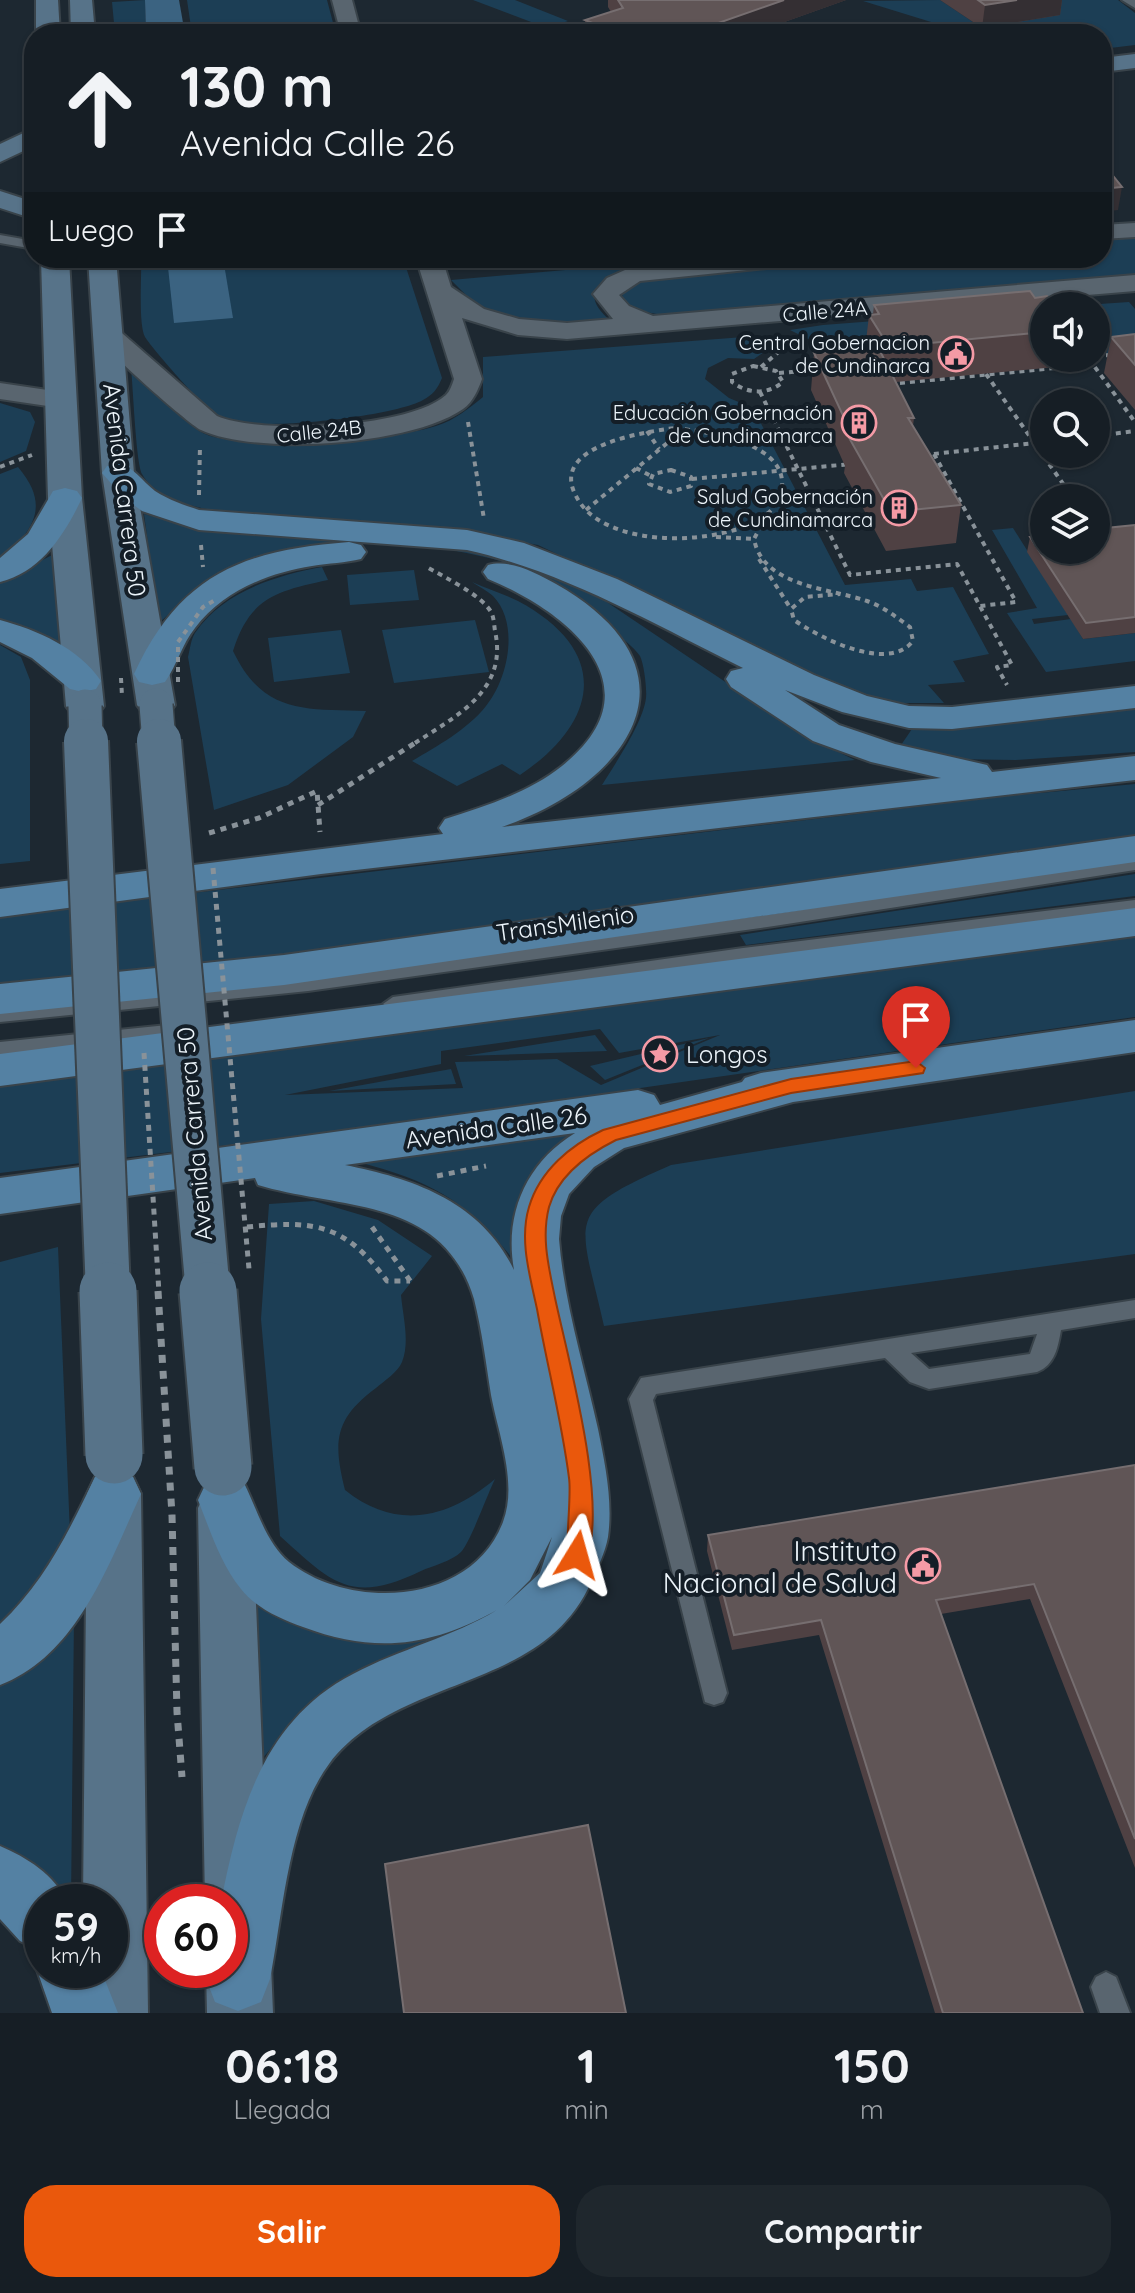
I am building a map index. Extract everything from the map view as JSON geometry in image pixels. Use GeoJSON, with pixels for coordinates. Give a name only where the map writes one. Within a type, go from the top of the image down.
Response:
{"type":"FeatureCollection","features":[{"type":"Feature","properties":{"kind":"main road"},"geometry":{"type":"LineString","coordinates":[[47,0],[48,24]]}},
{"type":"Feature","properties":{"kind":"main road"},"geometry":{"type":"LineString","coordinates":[[84,24],[85,3]]}},
{"type":"Feature","properties":{"kind":"main road"},"geometry":{"type":"LineString","coordinates":[[0,154],[24,141]]}},
{"type":"Feature","properties":{"kind":"main road"},"geometry":{"type":"LineString","coordinates":[[0,165],[20,175]]}},
{"type":"Feature","properties":{"kind":"main road"},"geometry":{"type":"LineString","coordinates":[[0,199],[24,207]]}},
{"type":"Feature","properties":{"kind":"main road","name":"Avenida Carrera 50"},"geometry":{"type":"LineString","coordinates":[[55,268],[65,498],[120,692],[207,1494],[239,1996]]}},
{"type":"Feature","properties":{"kind":"main road","name":"Avenida Carrera 50"},"geometry":{"type":"LineString","coordinates":[[103,268],[118,473],[120,692],[114,1474],[115,2013]]}},
{"type":"Feature","properties":{"kind":"main road"},"geometry":{"type":"LineString","coordinates":[[118,473],[144,501],[159,509],[199,520],[487,544],[567,569],[801,683],[855,704],[909,717],[952,718],[1135,697]]}},
{"type":"Feature","properties":{"kind":"main road"},"geometry":{"type":"LineString","coordinates":[[0,572],[29,555],[41,543],[53,526],[65,498]]}},
{"type":"Feature","properties":{"kind":"main road"},"geometry":{"type":"LineString","coordinates":[[0,631],[14,634],[120,692],[183,617],[215,588],[235,577],[282,561],[330,552],[380,550],[466,562],[507,574],[547,592],[602,636],[618,662],[624,692],[617,723],[603,748],[576,775],[534,800],[377,855]]}},
{"type":"Feature","properties":{"kind":"main road"},"geometry":{"type":"LineString","coordinates":[[637,604],[800,719],[826,733],[885,754],[940,768],[1037,778]]}},
{"type":"Feature","properties":{"kind":"main road"},"geometry":{"type":"LineString","coordinates":[[0,903],[321,861],[1135,768]]}},
{"type":"Feature","properties":{"kind":"main road"},"geometry":{"type":"LineString","coordinates":[[0,999],[314,966],[1135,849]]}},
{"type":"Feature","properties":{"kind":"main road"},"geometry":{"type":"LineString","coordinates":[[0,1070],[1135,922]]}},
{"type":"Feature","properties":{"kind":"main road","name":"Avenida Calle 26"},"geometry":{"type":"LineString","coordinates":[[0,1196],[236,1181],[791,1086],[1135,1036]]}},
{"type":"Feature","properties":{"kind":"main road"},"geometry":{"type":"LineString","coordinates":[[239,1996],[274,1810],[287,1777],[310,1741],[340,1713],[371,1693],[500,1640],[528,1623],[564,1582],[577,1555],[582,1517],[581,1480],[535,1247],[539,1207],[552,1180],[583,1148],[610,1135],[791,1086]]}},
{"type":"Feature","properties":{"kind":"main road"},"geometry":{"type":"LineString","coordinates":[[207,1494],[249,1556],[267,1577],[291,1596],[317,1607],[362,1617],[411,1619],[454,1607],[488,1587],[508,1565],[529,1527],[534,1482],[498,1294],[476,1248],[441,1219],[367,1195],[236,1181]]}},
{"type":"Feature","properties":{"kind":"main road"},"geometry":{"type":"LineString","coordinates":[[0,1658],[34,1632],[71,1583],[114,1474]]}},
{"type":"Feature","properties":{"kind":"main road"},"geometry":{"type":"LineString","coordinates":[[0,1877],[24,1898]]}},
{"type":"Feature","properties":{"kind":"main road"},"geometry":{"type":"LineString","coordinates":[[76,1988],[85,2013]]}},
{"type":"Feature","properties":{"kind":"street"},"geometry":{"type":"LineString","coordinates":[[342,0],[348,24]]}},
{"type":"Feature","properties":{"kind":"street"},"geometry":{"type":"LineString","coordinates":[[1112,231],[1135,230]]}},
{"type":"Feature","properties":{"kind":"street"},"geometry":{"type":"LineString","coordinates":[[432,268],[468,379],[463,394]]}},
{"type":"Feature","properties":{"kind":"street","name":"Calle 24A"},"geometry":{"type":"LineString","coordinates":[[659,326],[630,318],[612,308],[606,294],[616,283],[634,274],[683,268]]}},
{"type":"Feature","properties":{"kind":"street","name":"Calle 24A"},"geometry":{"type":"LineString","coordinates":[[438,290],[475,315],[518,327],[567,331],[659,326],[1135,283]]}},
{"type":"Feature","properties":{"kind":"street","name":"Calle 24B"},"geometry":{"type":"LineString","coordinates":[[106,333],[201,416],[223,430],[287,437],[405,422],[450,406],[463,394]]}},
{"type":"Feature","properties":{"kind":"street"},"geometry":{"type":"LineString","coordinates":[[0,391],[61,400]]}},
{"type":"Feature","properties":{"kind":"lane"},"geometry":{"type":"LineString","coordinates":[[0,239],[24,243]]}},
{"type":"Feature","properties":{"kind":"lane","name":"TransMilenio"},"geometry":{"type":"LineString","coordinates":[[0,1015],[324,982],[774,920],[1135,864]]}},
{"type":"Feature","properties":{"kind":"lane"},"geometry":{"type":"LineString","coordinates":[[0,1049],[247,1024],[743,955],[1135,906]]}},
{"type":"Feature","properties":{"kind":"lane"},"geometry":{"type":"LineString","coordinates":[[714,1693],[641,1399],[649,1385],[1135,1309]]}},
{"type":"Feature","properties":{"kind":"lane"},"geometry":{"type":"LineString","coordinates":[[891,1349],[918,1375],[929,1379],[1037,1362],[1046,1350],[1051,1323]]}},
{"type":"Feature","properties":{"kind":"path"},"geometry":{"type":"LineString","coordinates":[[761,367],[783,348],[780,344]]}},
{"type":"Feature","properties":{"kind":"path"},"geometry":{"type":"LineString","coordinates":[[1110,356],[1122,354]]}},
{"type":"Feature","properties":{"kind":"path"},"geometry":{"type":"LineString","coordinates":[[1110,362],[1120,361]]}},
{"type":"Feature","properties":{"kind":"path"},"geometry":{"type":"LineString","coordinates":[[779,373],[783,378],[780,386],[760,392],[736,386],[731,378],[737,370],[761,367],[779,373],[826,369]]}},
{"type":"Feature","properties":{"kind":"path"},"geometry":{"type":"LineString","coordinates":[[882,385],[1030,371]]}},
{"type":"Feature","properties":{"kind":"path"},"geometry":{"type":"LineString","coordinates":[[1101,372],[1135,422]]}},
{"type":"Feature","properties":{"kind":"path"},"geometry":{"type":"LineString","coordinates":[[813,376],[829,375]]}},
{"type":"Feature","properties":{"kind":"path"},"geometry":{"type":"LineString","coordinates":[[986,375],[1030,437]]}},
{"type":"Feature","properties":{"kind":"path"},"geometry":{"type":"LineString","coordinates":[[760,392],[850,575],[957,564],[1012,665],[997,667],[1004,677]]}},
{"type":"Feature","properties":{"kind":"path"},"geometry":{"type":"LineString","coordinates":[[463,394],[487,544]]}},
{"type":"Feature","properties":{"kind":"path"},"geometry":{"type":"LineString","coordinates":[[199,520],[201,416]]}},
{"type":"Feature","properties":{"kind":"path"},"geometry":{"type":"LineString","coordinates":[[586,510],[683,429]]}},
{"type":"Feature","properties":{"kind":"path"},"geometry":{"type":"LineString","coordinates":[[646,430],[659,449]]}},
{"type":"Feature","properties":{"kind":"path"},"geometry":{"type":"LineString","coordinates":[[754,539],[670,538],[634,533],[603,522],[586,510],[571,488],[573,469],[587,452],[610,439],[646,430],[710,431],[741,440],[765,454],[780,471],[783,486],[778,501],[766,515],[754,539],[759,557],[765,572],[791,609],[794,620],[845,646],[883,653],[904,651],[913,641],[910,627],[880,606],[811,587],[772,568],[759,557]]}},
{"type":"Feature","properties":{"kind":"path"},"geometry":{"type":"LineString","coordinates":[[1110,434],[1135,431]]}},
{"type":"Feature","properties":{"kind":"path"},"geometry":{"type":"LineString","coordinates":[[910,457],[1030,443]]}},
{"type":"Feature","properties":{"kind":"path"},"geometry":{"type":"LineString","coordinates":[[934,454],[1016,602],[980,606]]}},
{"type":"Feature","properties":{"kind":"path"},"geometry":{"type":"LineString","coordinates":[[636,468],[651,476],[671,470],[683,472],[692,479],[863,462]]}},
{"type":"Feature","properties":{"kind":"path"},"geometry":{"type":"LineString","coordinates":[[651,476],[652,487],[670,493],[688,489],[692,479]]}},
{"type":"Feature","properties":{"kind":"path"},"geometry":{"type":"LineString","coordinates":[[579,502],[597,501]]}},
{"type":"Feature","properties":{"kind":"path"},"geometry":{"type":"LineString","coordinates":[[707,537],[741,529],[766,515]]}},
{"type":"Feature","properties":{"kind":"path"},"geometry":{"type":"LineString","coordinates":[[318,805],[469,708],[496,671],[498,644],[491,611],[461,586],[417,562]]}},
{"type":"Feature","properties":{"kind":"path"},"geometry":{"type":"LineString","coordinates":[[791,609],[805,597],[840,594]]}},
{"type":"Feature","properties":{"kind":"path"},"geometry":{"type":"LineString","coordinates":[[209,833],[259,818],[317,791],[321,861]]}},
{"type":"Feature","properties":{"kind":"path"},"geometry":{"type":"LineString","coordinates":[[144,1048],[207,1494],[177,1712],[183,1791]]}},
{"type":"Feature","properties":{"kind":"path"},"geometry":{"type":"LineString","coordinates":[[247,1227],[301,1221],[345,1234],[370,1254],[387,1281],[411,1282],[367,1195],[488,1165]]}},
{"type":"Feature","properties":{"kind":"path"},"geometry":{"type":"LineString","coordinates":[[147,1200],[163,1198]]}},
{"type":"Feature","properties":{"kind":"shaded area"},"geometry":{"type":"Polygon","coordinates":[[[145,0],[146,24],[114,24],[112,2],[145,0]]]}},
{"type":"Feature","properties":{"kind":"shaded area"},"geometry":{"type":"Polygon","coordinates":[[[145,0],[179,0],[183,24],[146,24],[145,0]]]}},
{"type":"Feature","properties":{"kind":"shaded area"},"geometry":{"type":"Polygon","coordinates":[[[187,0],[327,0],[333,24],[191,24],[187,0]]]}},
{"type":"Feature","properties":{"kind":"shaded area"},"geometry":{"type":"Polygon","coordinates":[[[473,0],[515,0],[568,21],[536,24],[473,0]]]}},
{"type":"Feature","properties":{"kind":"shaded area"},"geometry":{"type":"Polygon","coordinates":[[[940,0],[976,24],[938,24],[863,1],[940,0]]]}},
{"type":"Feature","properties":{"kind":"shaded area"},"geometry":{"type":"Polygon","coordinates":[[[1035,0],[1118,0],[1135,13],[1135,45],[1112,48],[1112,24],[990,24],[1035,0]]]}},
{"type":"Feature","properties":{"kind":"shaded area"},"geometry":{"type":"Polygon","coordinates":[[[1135,237],[1135,275],[668,316],[640,311],[621,303],[623,292],[635,281],[779,268],[1112,268],[1112,239],[1135,237]]]}},
{"type":"Feature","properties":{"kind":"shaded area"},"geometry":{"type":"Polygon","coordinates":[[[141,268],[406,268],[442,378],[427,398],[383,412],[321,421],[235,422],[219,418],[204,405],[158,354],[145,337],[141,311],[141,268]]]}},
{"type":"Feature","properties":{"kind":"shaded area"},"geometry":{"type":"Polygon","coordinates":[[[168,268],[225,268],[233,318],[174,323],[168,268]]]}},
{"type":"Feature","properties":{"kind":"shaded area"},"geometry":{"type":"Polygon","coordinates":[[[589,268],[631,268],[610,277],[596,290],[595,299],[600,310],[612,322],[529,322],[478,307],[451,280],[589,268]]]}},
{"type":"Feature","properties":{"kind":"shaded area"},"geometry":{"type":"Polygon","coordinates":[[[1129,302],[1135,309],[1135,352],[1110,353],[1110,303],[1129,302]]]}},
{"type":"Feature","properties":{"kind":"shaded area"},"geometry":{"type":"Polygon","coordinates":[[[1030,309],[1030,312],[865,358],[856,350],[814,342],[790,330],[1030,309]]]}},
{"type":"Feature","properties":{"kind":"shaded area"},"geometry":{"type":"Polygon","coordinates":[[[744,337],[767,350],[754,359],[728,358],[708,368],[705,379],[729,398],[753,408],[845,585],[911,579],[917,591],[953,587],[989,654],[953,661],[965,682],[928,685],[944,703],[888,703],[854,695],[538,545],[434,527],[207,509],[180,502],[154,488],[140,467],[131,368],[199,431],[245,442],[316,442],[387,436],[449,421],[483,397],[483,357],[744,337]]]}},
{"type":"Feature","properties":{"kind":"shaded area"},"geometry":{"type":"Polygon","coordinates":[[[0,403],[30,412],[35,422],[26,451],[0,462],[0,403]]]}},
{"type":"Feature","properties":{"kind":"shaded area"},"geometry":{"type":"Polygon","coordinates":[[[18,467],[34,494],[34,517],[22,538],[0,560],[0,474],[18,467]]]}},
{"type":"Feature","properties":{"kind":"shaded area"},"geometry":{"type":"Polygon","coordinates":[[[144,514],[203,530],[427,545],[509,557],[583,586],[807,737],[855,760],[602,785],[628,743],[644,708],[643,665],[631,646],[558,584],[508,563],[445,549],[377,543],[313,546],[266,556],[232,570],[202,588],[159,623],[144,514]]]}},
{"type":"Feature","properties":{"kind":"shaded area"},"geometry":{"type":"Polygon","coordinates":[[[1013,528],[1030,555],[1030,564],[1036,564],[1068,615],[1032,619],[1034,624],[1071,619],[1083,639],[1135,633],[1135,661],[1046,672],[1007,613],[1037,608],[992,530],[1013,528]]]}},
{"type":"Feature","properties":{"kind":"shaded area"},"geometry":{"type":"Polygon","coordinates":[[[54,554],[62,646],[20,626],[0,622],[0,582],[54,554]]]}},
{"type":"Feature","properties":{"kind":"shaded area"},"geometry":{"type":"Polygon","coordinates":[[[322,567],[328,580],[280,593],[257,608],[240,633],[233,651],[245,672],[272,697],[305,708],[366,711],[353,737],[288,785],[214,810],[188,657],[194,635],[206,619],[235,596],[287,575],[322,567]]]}},
{"type":"Feature","properties":{"kind":"shaded area"},"geometry":{"type":"Polygon","coordinates":[[[414,570],[419,600],[350,605],[347,575],[414,570]]]}},
{"type":"Feature","properties":{"kind":"shaded area"},"geometry":{"type":"Polygon","coordinates":[[[472,582],[518,601],[548,621],[569,642],[581,664],[584,686],[579,709],[567,732],[547,754],[520,775],[502,764],[457,786],[412,761],[470,723],[494,695],[505,667],[508,636],[501,608],[493,596],[472,582]]]}},
{"type":"Feature","properties":{"kind":"shaded area"},"geometry":{"type":"Polygon","coordinates":[[[475,620],[489,672],[394,683],[382,630],[475,620]]]}},
{"type":"Feature","properties":{"kind":"shaded area"},"geometry":{"type":"Polygon","coordinates":[[[341,630],[350,673],[274,682],[268,638],[341,630]]]}},
{"type":"Feature","properties":{"kind":"shaded area"},"geometry":{"type":"Polygon","coordinates":[[[0,645],[21,657],[30,680],[30,861],[0,864],[0,645]]]}},
{"type":"Feature","properties":{"kind":"shaded area"},"geometry":{"type":"Polygon","coordinates":[[[1135,709],[1135,752],[1016,760],[947,759],[899,748],[914,726],[961,726],[1135,709]]]}},
{"type":"Feature","properties":{"kind":"shaded area"},"geometry":{"type":"Polygon","coordinates":[[[1135,784],[1135,837],[626,913],[0,991],[0,916],[1008,796],[1135,784]]]}},
{"type":"Feature","properties":{"kind":"shaded area"},"geometry":{"type":"Polygon","coordinates":[[[1135,874],[1135,896],[746,945],[740,935],[1135,874]]]}},
{"type":"Feature","properties":{"kind":"shaded area"},"geometry":{"type":"Polygon","coordinates":[[[1135,935],[1135,1017],[333,1132],[0,1173],[0,1084],[1135,935]],[[600,1029],[441,1051],[441,1064],[285,1095],[463,1088],[455,1062],[557,1059],[601,1085],[720,1035],[619,1053],[600,1029]]]}},
{"type":"Feature","properties":{"kind":"shaded area"},"geometry":{"type":"Polygon","coordinates":[[[595,1035],[607,1051],[464,1056],[595,1035]]]}},
{"type":"Feature","properties":{"kind":"shaded area"},"geometry":{"type":"Polygon","coordinates":[[[709,1038],[605,1080],[590,1066],[709,1038]]]}},
{"type":"Feature","properties":{"kind":"shaded area"},"geometry":{"type":"Polygon","coordinates":[[[451,1069],[456,1084],[329,1091],[451,1069]]]}},
{"type":"Feature","properties":{"kind":"shaded area"},"geometry":{"type":"Polygon","coordinates":[[[1135,1091],[1135,1254],[604,1326],[589,1262],[587,1223],[595,1209],[611,1195],[671,1165],[1135,1091]]]}},
{"type":"Feature","properties":{"kind":"shaded area"},"geometry":{"type":"Polygon","coordinates":[[[573,1133],[539,1167],[516,1263],[482,1224],[447,1197],[407,1177],[358,1162],[573,1133]]]}},
{"type":"Feature","properties":{"kind":"shaded area"},"geometry":{"type":"Polygon","coordinates":[[[314,1201],[378,1220],[432,1256],[401,1295],[406,1338],[400,1366],[352,1410],[340,1433],[339,1458],[345,1490],[383,1511],[422,1515],[459,1503],[495,1479],[461,1552],[442,1563],[377,1586],[359,1587],[329,1577],[280,1536],[261,1319],[269,1204],[314,1201]]]}},
{"type":"Feature","properties":{"kind":"shaded area"},"geometry":{"type":"Polygon","coordinates":[[[58,1247],[70,1534],[30,1607],[0,1635],[0,1262],[58,1247]]]}},
{"type":"Feature","properties":{"kind":"shaded area"},"geometry":{"type":"Polygon","coordinates":[[[242,1577],[440,1634],[535,1590],[292,1724],[255,1767],[242,1577]]]}},
{"type":"Feature","properties":{"kind":"shaded area"},"geometry":{"type":"Polygon","coordinates":[[[74,1615],[71,1884],[35,1884],[0,1849],[0,1685],[40,1659],[74,1615]]]}},
{"type":"Feature","properties":{"kind":"building"},"geometry":{"type":"Polygon","coordinates":[[[618,0],[784,0],[716,24],[595,24],[585,20],[623,8],[618,0]]]}},
{"type":"Feature","properties":{"kind":"building"},"geometry":{"type":"Polygon","coordinates":[[[978,0],[1017,0],[985,5],[978,0]]]}},
{"type":"Feature","properties":{"kind":"building"},"geometry":{"type":"Polygon","coordinates":[[[1112,174],[1122,187],[1112,188],[1112,174]]]}},
{"type":"Feature","properties":{"kind":"building"},"geometry":{"type":"Polygon","coordinates":[[[1030,291],[1030,333],[889,347],[869,315],[879,314],[874,305],[1030,291]]]}},
{"type":"Feature","properties":{"kind":"building"},"geometry":{"type":"Polygon","coordinates":[[[1135,334],[1135,365],[1111,337],[1135,334]]]}},
{"type":"Feature","properties":{"kind":"building"},"geometry":{"type":"Polygon","coordinates":[[[879,349],[914,418],[908,418],[961,505],[891,512],[848,436],[852,435],[814,353],[879,349]]]}},
{"type":"Feature","properties":{"kind":"building"},"geometry":{"type":"Polygon","coordinates":[[[1135,525],[1135,617],[1086,623],[1048,564],[1110,564],[1110,528],[1135,525]]]}},
{"type":"Feature","properties":{"kind":"building"},"geometry":{"type":"Polygon","coordinates":[[[1135,1465],[1135,1839],[1034,1584],[936,1600],[1083,2013],[943,2013],[821,1620],[734,1635],[708,1535],[1135,1465]]]}},
{"type":"Feature","properties":{"kind":"building"},"geometry":{"type":"Polygon","coordinates":[[[588,1825],[626,2013],[404,2013],[385,1864],[588,1825]]]}},
{"type":"Feature","properties":{"kind":"place","name":"Central Gobernacion de Cundinarca"},"geometry":{"type":"Point","coordinates":[956,354]}},
{"type":"Feature","properties":{"kind":"place","name":"Educación Gobernación de Cundinamarca"},"geometry":{"type":"Point","coordinates":[859,423]}},
{"type":"Feature","properties":{"kind":"place","name":"Salud Gobernación de Cundinamarca"},"geometry":{"type":"Point","coordinates":[899,508]}},
{"type":"Feature","properties":{"kind":"place","name":"Longos"},"geometry":{"type":"Point","coordinates":[660,1054]}},
{"type":"Feature","properties":{"kind":"place","name":"Instituto Nacional de Salud"},"geometry":{"type":"Point","coordinates":[923,1566]}},
{"type":"Feature","properties":{"kind":"route"},"geometry":{"type":"LineString","coordinates":[[577,1555],[582,1531],[581,1480],[535,1247],[539,1207],[552,1180],[583,1148],[610,1135],[791,1086],[916,1068]]}}]}
